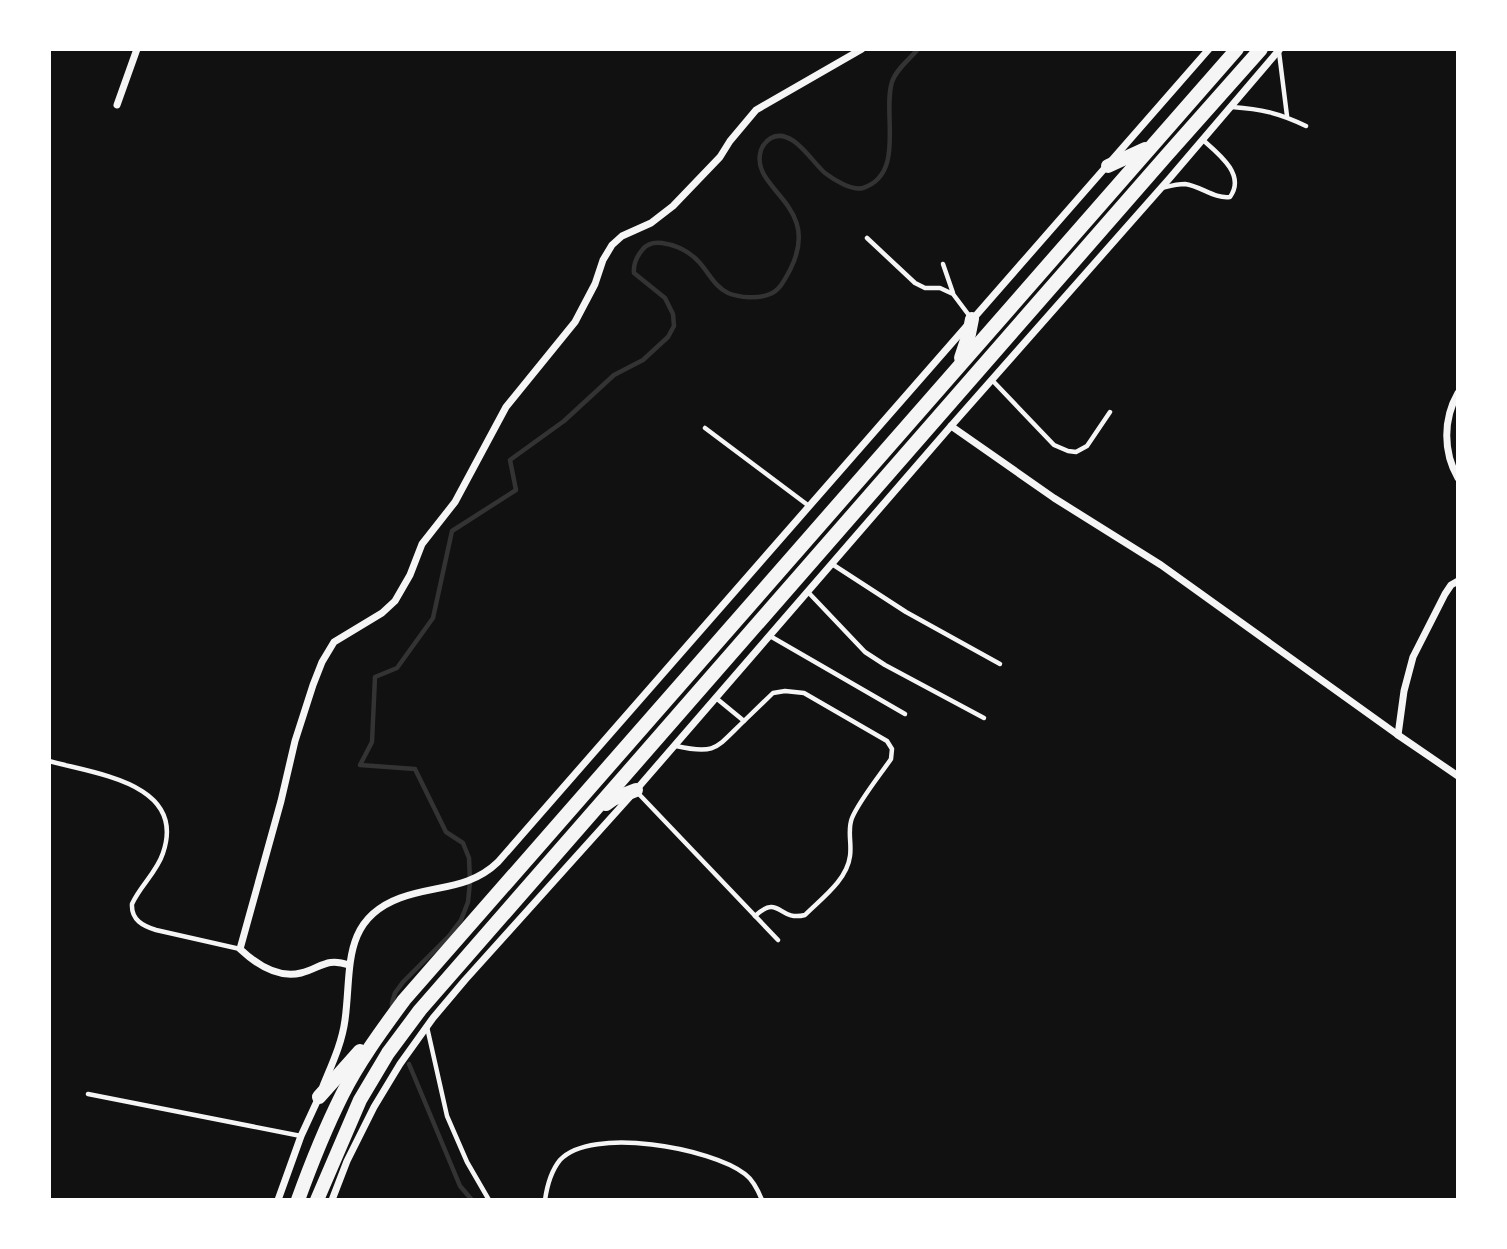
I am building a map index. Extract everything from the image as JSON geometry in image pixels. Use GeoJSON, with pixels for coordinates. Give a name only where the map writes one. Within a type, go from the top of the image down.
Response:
{"type":"FeatureCollection","features":[{"type":"Feature","properties":{"kind":"main road"},"geometry":{"type":"LineString","coordinates":[[319,1097],[1237,49]]}},
{"type":"Feature","properties":{"kind":"main road"},"geometry":{"type":"LineString","coordinates":[[317,1200],[360,1100],[387,1053],[420,1010],[1261,49]]}},
{"type":"Feature","properties":{"kind":"main road"},"geometry":{"type":"LineString","coordinates":[[1108,166],[1141,152],[1152,144]]}},
{"type":"Feature","properties":{"kind":"main road"},"geometry":{"type":"LineString","coordinates":[[959,365],[972,319]]}},
{"type":"Feature","properties":{"kind":"main road"},"geometry":{"type":"LineString","coordinates":[[593,813],[613,799],[635,790]]}},
{"type":"Feature","properties":{"kind":"main road"},"geometry":{"type":"LineString","coordinates":[[298,1200],[318,1146],[343,1093],[373,1043],[404,1000]]}},
{"type":"Feature","properties":{"kind":"street"},"geometry":{"type":"LineString","coordinates":[[117,105],[137,49]]}},
{"type":"Feature","properties":{"kind":"street"},"geometry":{"type":"LineString","coordinates":[[349,965],[335,960],[300,973],[288,974],[266,970],[240,949],[295,741],[322,662],[334,642],[382,614],[395,601],[410,575],[422,544],[455,502],[506,407],[575,322],[612,245],[622,236],[651,223],[673,206],[720,157],[756,110],[862,49]]}},
{"type":"Feature","properties":{"kind":"street"},"geometry":{"type":"LineString","coordinates":[[278,1200],[301,1136],[335,1059],[343,1031],[351,949],[362,925],[378,909],[400,898],[454,886],[477,878],[493,867],[1209,49]]}},
{"type":"Feature","properties":{"kind":"street"},"geometry":{"type":"LineString","coordinates":[[332,1200],[347,1161],[374,1107],[427,1026],[465,979],[675,746],[1280,50]]}},
{"type":"Feature","properties":{"kind":"street"},"geometry":{"type":"LineString","coordinates":[[1458,393],[1446,432],[1452,466],[1458,478]]}},
{"type":"Feature","properties":{"kind":"street"},"geometry":{"type":"LineString","coordinates":[[951,426],[1054,498],[1161,565],[1458,776]]}},
{"type":"Feature","properties":{"kind":"street"},"geometry":{"type":"LineString","coordinates":[[1398,735],[1404,691],[1413,657],[1445,594],[1451,585],[1458,581]]}},
{"type":"Feature","properties":{"kind":"lane"},"geometry":{"type":"LineString","coordinates":[[1280,50],[1287,117]]}},
{"type":"Feature","properties":{"kind":"lane"},"geometry":{"type":"LineString","coordinates":[[1231,107],[1264,110],[1306,126]]}},
{"type":"Feature","properties":{"kind":"lane"},"geometry":{"type":"LineString","coordinates":[[1161,188],[1187,184],[1223,198],[1230,197],[1234,191],[1234,173],[1223,157],[1203,140]]}},
{"type":"Feature","properties":{"kind":"lane"},"geometry":{"type":"LineString","coordinates":[[867,238],[915,282],[925,288],[940,288],[953,294]]}},
{"type":"Feature","properties":{"kind":"lane"},"geometry":{"type":"LineString","coordinates":[[943,264],[953,294],[972,319]]}},
{"type":"Feature","properties":{"kind":"lane"},"geometry":{"type":"LineString","coordinates":[[992,380],[1055,445],[1068,451],[1076,452],[1087,446],[1110,412]]}},
{"type":"Feature","properties":{"kind":"lane"},"geometry":{"type":"LineString","coordinates":[[705,428],[809,506]]}},
{"type":"Feature","properties":{"kind":"lane"},"geometry":{"type":"LineString","coordinates":[[832,564],[906,612],[1000,664]]}},
{"type":"Feature","properties":{"kind":"lane"},"geometry":{"type":"LineString","coordinates":[[808,592],[865,652],[984,718]]}},
{"type":"Feature","properties":{"kind":"lane"},"geometry":{"type":"LineString","coordinates":[[770,636],[905,713]]}},
{"type":"Feature","properties":{"kind":"lane"},"geometry":{"type":"LineString","coordinates":[[675,746],[698,751],[709,750],[719,745],[773,693],[785,691],[804,693],[887,741],[892,749],[891,760],[853,815],[849,828],[849,863],[841,879],[806,915],[788,916],[772,906],[755,916]]}},
{"type":"Feature","properties":{"kind":"lane"},"geometry":{"type":"LineString","coordinates":[[716,698],[744,721]]}},
{"type":"Feature","properties":{"kind":"lane"},"geometry":{"type":"LineString","coordinates":[[49,761],[128,783],[149,795],[159,807],[166,823],[165,849],[132,904],[136,919],[156,930],[240,949]]}},
{"type":"Feature","properties":{"kind":"lane"},"geometry":{"type":"LineString","coordinates":[[635,790],[778,940]]}},
{"type":"Feature","properties":{"kind":"lane"},"geometry":{"type":"LineString","coordinates":[[427,1026],[447,1116],[467,1162],[489,1200]]}},
{"type":"Feature","properties":{"kind":"lane"},"geometry":{"type":"LineString","coordinates":[[88,1094],[301,1136]]}},
{"type":"Feature","properties":{"kind":"lane"},"geometry":{"type":"LineString","coordinates":[[545,1200],[549,1181],[560,1161],[572,1152],[597,1143],[627,1142],[681,1149],[733,1166],[746,1175],[762,1200]]}},
{"type":"Feature","properties":{"kind":"waterway"},"geometry":{"type":"LineString","coordinates":[[392,1011],[395,993],[403,982],[449,936],[461,920],[468,902],[469,858],[463,843],[446,832],[415,769],[360,765],[372,742],[375,677],[397,668],[433,618],[452,531],[516,490],[510,460],[564,421],[614,375],[643,360],[668,337],[674,326],[673,314],[665,298],[634,273],[637,257],[647,245],[662,243],[687,252],[699,262],[719,287],[733,295],[760,297],[779,287],[790,270],[798,247],[798,229],[792,213],[765,176],[760,164],[763,146],[771,138],[786,137],[801,147],[825,173],[843,184],[859,189],[876,181],[884,170],[888,156],[892,82],[900,68],[918,49]]}},
{"type":"Feature","properties":{"kind":"waterway"},"geometry":{"type":"LineString","coordinates":[[409,1064],[460,1186],[472,1200]]}}]}
